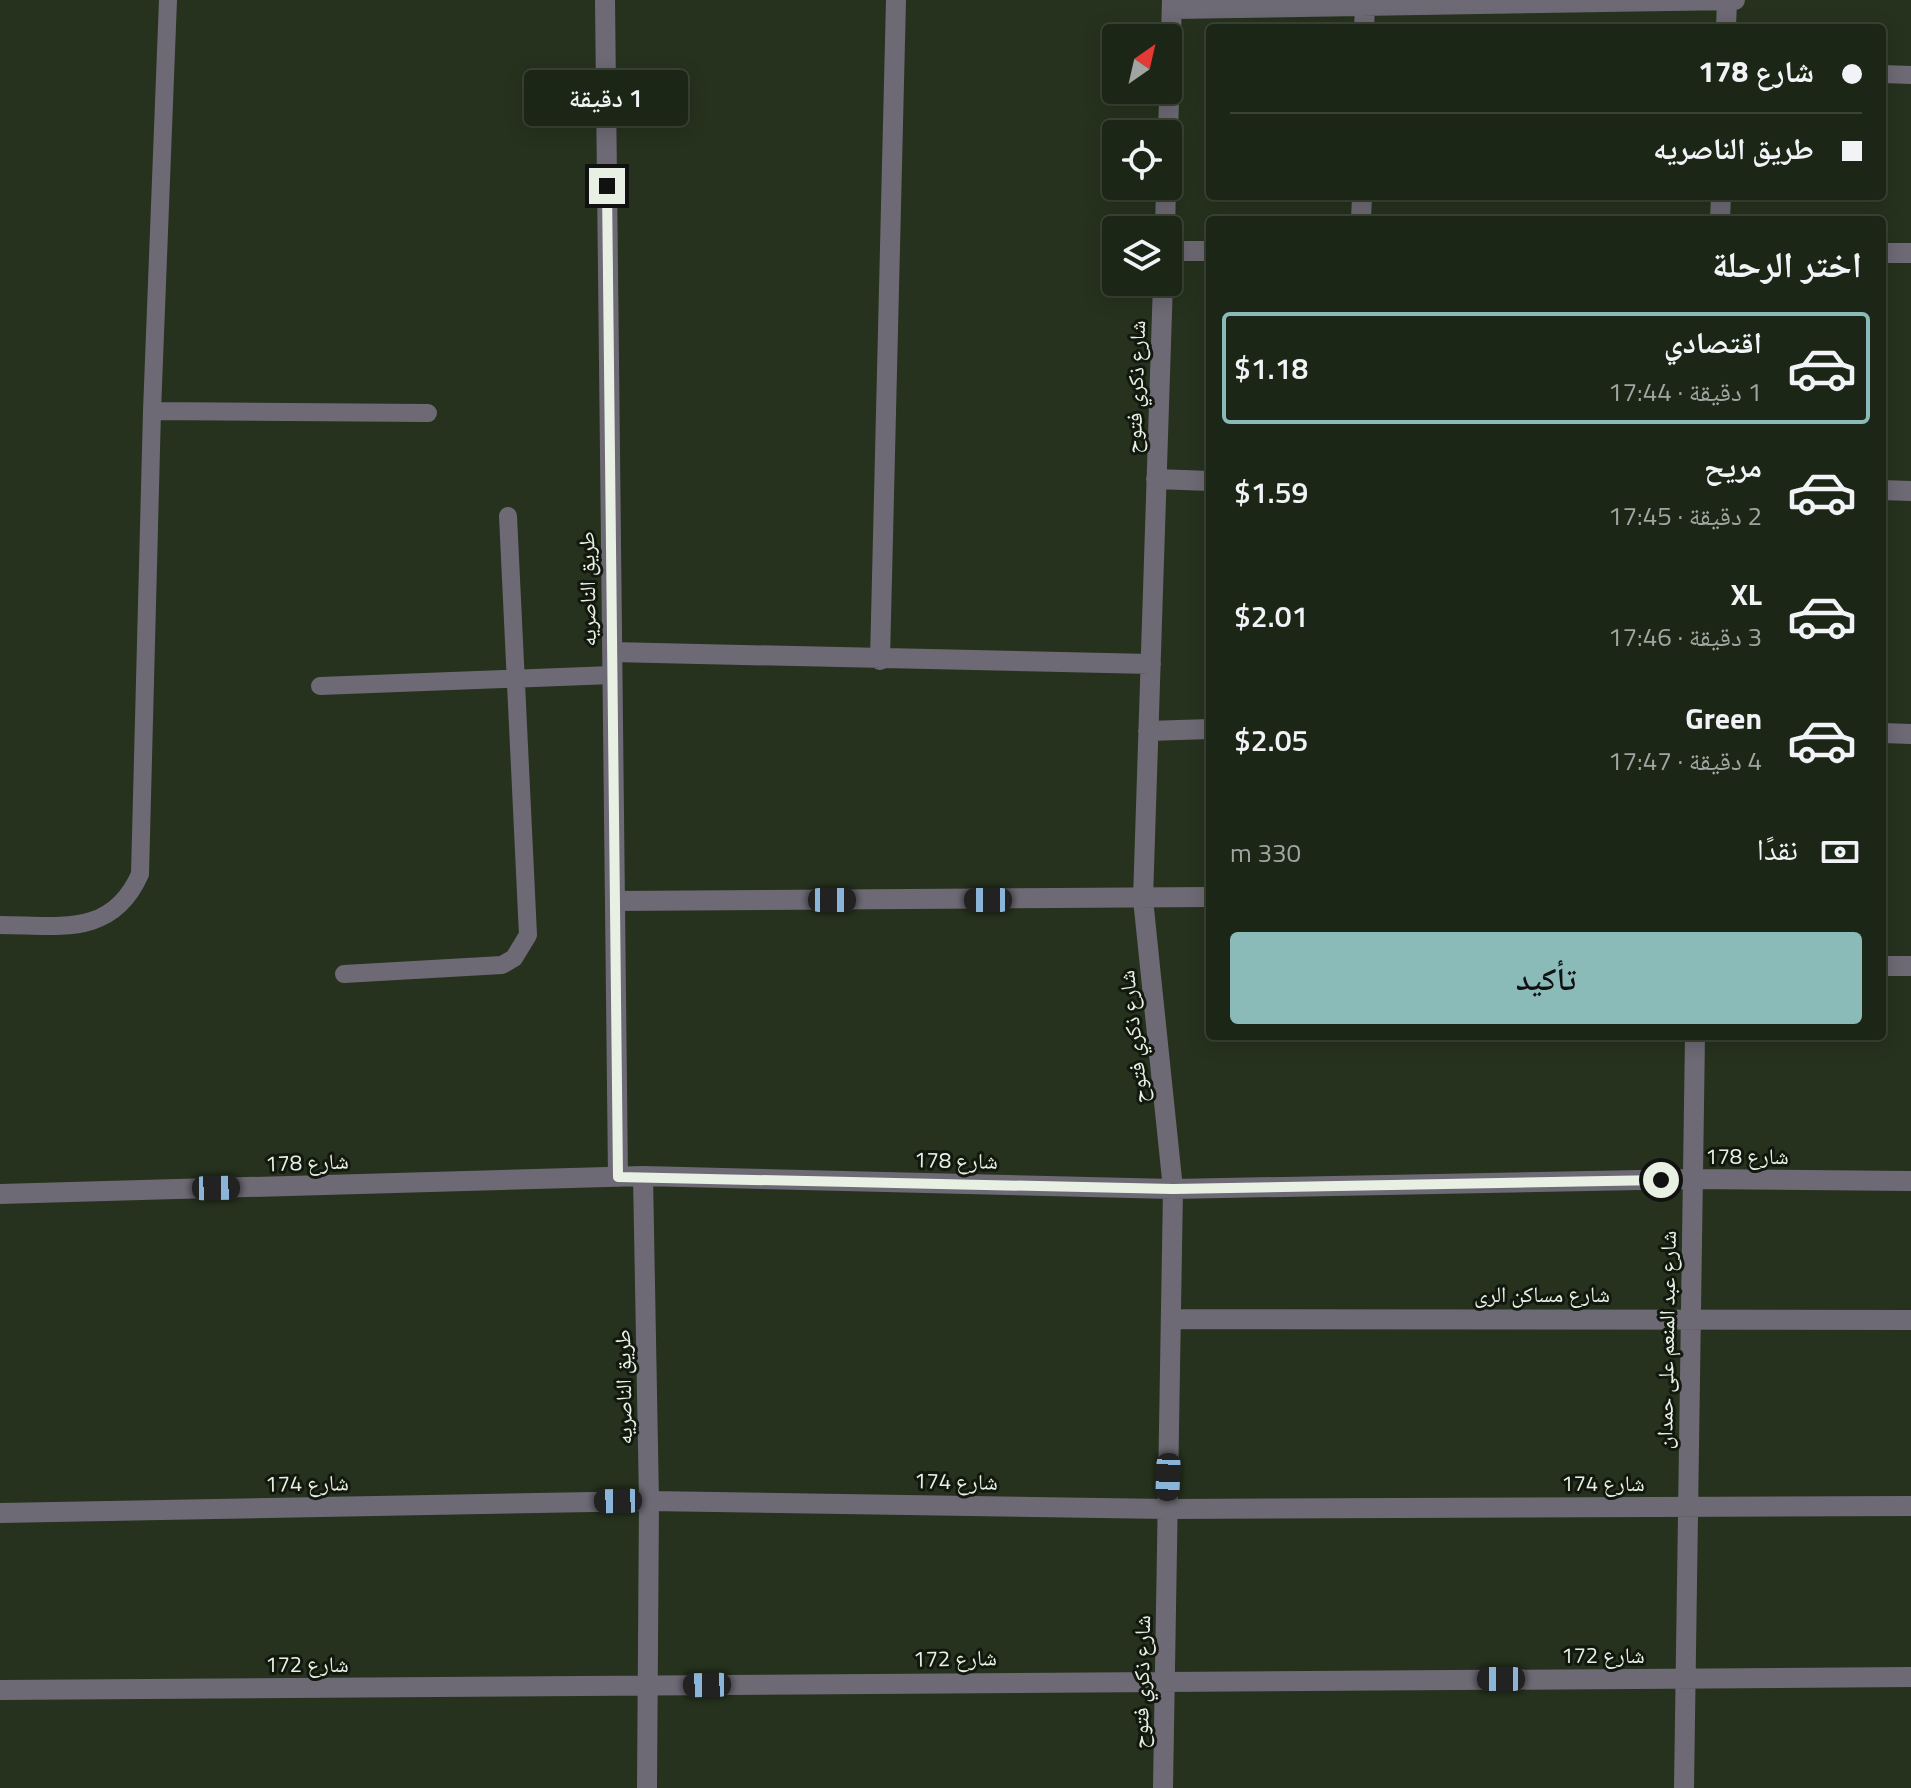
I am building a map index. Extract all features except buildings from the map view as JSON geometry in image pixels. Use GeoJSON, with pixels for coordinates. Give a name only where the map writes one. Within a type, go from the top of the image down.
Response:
{"type":"FeatureCollection","features":[{"type":"Feature","properties":{"kind":"street","name":"طريق الناصريه"},"geometry":{"type":"LineString","coordinates":[[605,0],[618,1177]]}},
{"type":"Feature","properties":{"kind":"street"},"geometry":{"type":"LineString","coordinates":[[880,660],[896,0]]}},
{"type":"Feature","properties":{"kind":"street"},"geometry":{"type":"LineString","coordinates":[[1726,24],[1727,0]]}},
{"type":"Feature","properties":{"kind":"street"},"geometry":{"type":"LineString","coordinates":[[1168,120],[1172,4],[1365,6],[1735,0]]}},
{"type":"Feature","properties":{"kind":"street"},"geometry":{"type":"LineString","coordinates":[[1364,24],[1365,6]]}},
{"type":"Feature","properties":{"kind":"street"},"geometry":{"type":"LineString","coordinates":[[1182,251],[1206,251]]}},
{"type":"Feature","properties":{"kind":"street"},"geometry":{"type":"LineString","coordinates":[[1886,253],[1911,253]]}},
{"type":"Feature","properties":{"kind":"street","name":"شارع ذكري فتوح"},"geometry":{"type":"LineString","coordinates":[[1163,296],[1143,899],[1173,1189],[1174,1319],[1167,1509],[1163,1788]]}},
{"type":"Feature","properties":{"kind":"street"},"geometry":{"type":"LineString","coordinates":[[1156,479],[1206,481]]}},
{"type":"Feature","properties":{"kind":"street"},"geometry":{"type":"LineString","coordinates":[[1886,490],[1911,491]]}},
{"type":"Feature","properties":{"kind":"street"},"geometry":{"type":"LineString","coordinates":[[612,652],[1151,664]]}},
{"type":"Feature","properties":{"kind":"street"},"geometry":{"type":"LineString","coordinates":[[1148,731],[1206,729]]}},
{"type":"Feature","properties":{"kind":"street"},"geometry":{"type":"LineString","coordinates":[[1886,733],[1911,734]]}},
{"type":"Feature","properties":{"kind":"street"},"geometry":{"type":"LineString","coordinates":[[615,901],[1206,897]]}},
{"type":"Feature","properties":{"kind":"street"},"geometry":{"type":"LineString","coordinates":[[1886,966],[1911,966]]}},
{"type":"Feature","properties":{"kind":"street","name":"شارع عبد المنعم على حمدان"},"geometry":{"type":"LineString","coordinates":[[1684,1788],[1695,1040]]}},
{"type":"Feature","properties":{"kind":"street","name":"طريق الناصريه"},"geometry":{"type":"LineString","coordinates":[[643,1176],[649,1501],[647,1788]]}},
{"type":"Feature","properties":{"kind":"street","name":"شارع 178"},"geometry":{"type":"LineString","coordinates":[[0,1194],[643,1176],[1173,1189],[1691,1179],[1911,1181]]}},
{"type":"Feature","properties":{"kind":"street","name":"شارع مساكن الرى"},"geometry":{"type":"LineString","coordinates":[[1174,1319],[1911,1320]]}},
{"type":"Feature","properties":{"kind":"street","name":"شارع 174"},"geometry":{"type":"LineString","coordinates":[[0,1513],[649,1501],[1167,1509],[1911,1506]]}},
{"type":"Feature","properties":{"kind":"street","name":"شارع 172"},"geometry":{"type":"LineString","coordinates":[[0,1690],[1911,1677]]}},
{"type":"Feature","properties":{"kind":"lane"},"geometry":{"type":"LineString","coordinates":[[0,925],[93,923],[120,906],[140,874],[152,411],[168,0]]}},
{"type":"Feature","properties":{"kind":"lane"},"geometry":{"type":"LineString","coordinates":[[1886,74],[1911,75]]}},
{"type":"Feature","properties":{"kind":"lane"},"geometry":{"type":"LineString","coordinates":[[152,411],[428,413]]}},
{"type":"Feature","properties":{"kind":"lane"},"geometry":{"type":"LineString","coordinates":[[344,974],[488,967],[514,958],[523,948],[529,922],[508,516]]}},
{"type":"Feature","properties":{"kind":"lane"},"geometry":{"type":"LineString","coordinates":[[320,686],[612,675]]}},
{"type":"Feature","properties":{"kind":"route"},"geometry":{"type":"LineString","coordinates":[[607,186],[618,1177],[1173,1189],[1661,1180]]}}]}
